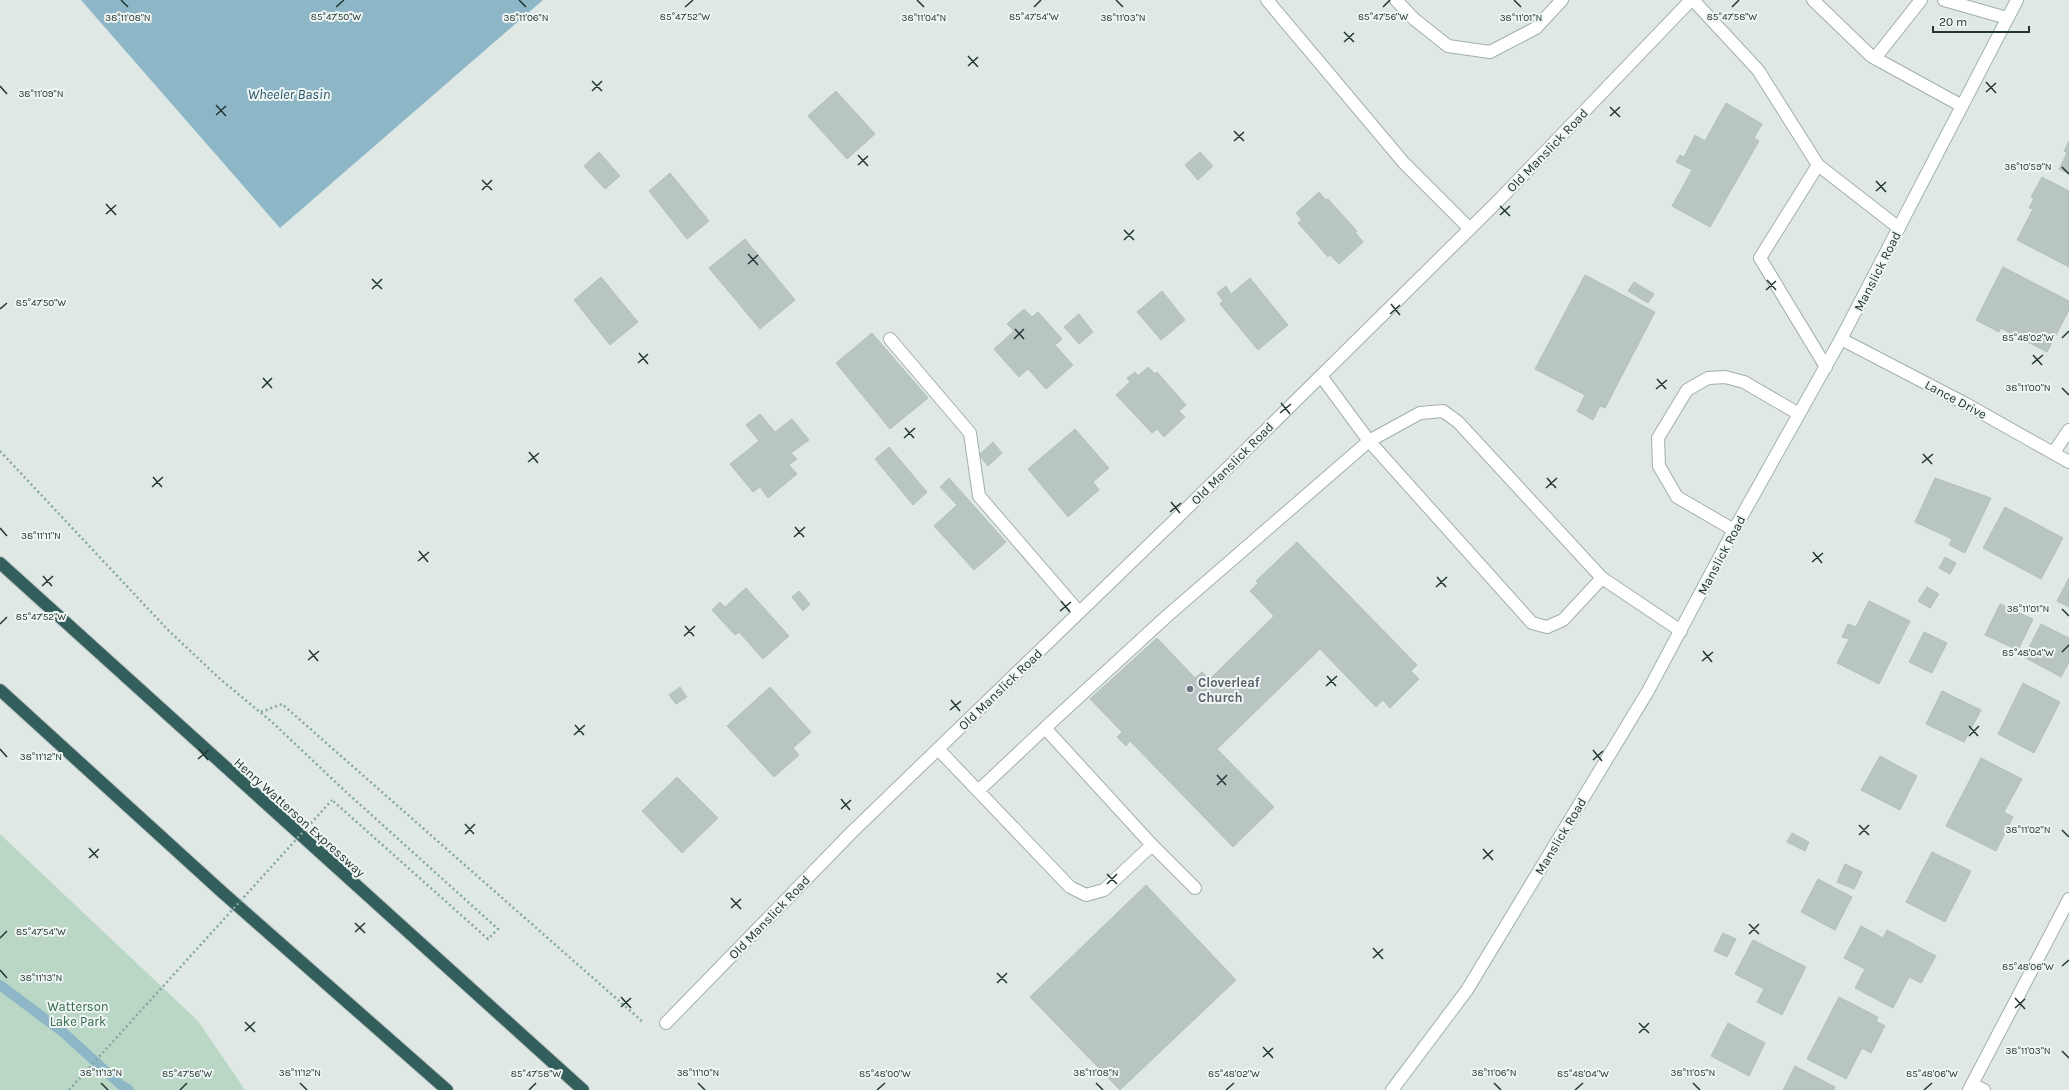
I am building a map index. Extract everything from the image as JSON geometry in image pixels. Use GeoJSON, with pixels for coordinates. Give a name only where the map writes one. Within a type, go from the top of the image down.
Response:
{"type":"FeatureCollection","features":[{"type":"Feature","properties":{"kind":"highway","name":"Henry Watterson Expressway"},"geometry":{"type":"LineString","coordinates":[[0,563],[583,1090]]}},
{"type":"Feature","properties":{"kind":"highway"},"geometry":{"type":"LineString","coordinates":[[0,690],[222,892],[447,1090]]}},
{"type":"Feature","properties":{"kind":"street"},"geometry":{"type":"LineString","coordinates":[[1266,0],[1404,163],[1470,229]]}},
{"type":"Feature","properties":{"kind":"street"},"geometry":{"type":"LineString","coordinates":[[1396,0],[1414,19],[1448,46],[1490,52],[1536,28],[1562,0]]}},
{"type":"Feature","properties":{"kind":"street"},"geometry":{"type":"LineString","coordinates":[[1692,0],[1758,70],[1818,165],[1899,228]]}},
{"type":"Feature","properties":{"kind":"street","name":"Old Manslick Road"},"geometry":{"type":"LineString","coordinates":[[666,1023],[852,832],[1470,229],[1692,0]]}},
{"type":"Feature","properties":{"kind":"street"},"geometry":{"type":"LineString","coordinates":[[1813,0],[1875,58],[1962,106]]}},
{"type":"Feature","properties":{"kind":"street"},"geometry":{"type":"LineString","coordinates":[[1875,58],[1921,0]]}},
{"type":"Feature","properties":{"kind":"street"},"geometry":{"type":"LineString","coordinates":[[1944,0],[2007,18]]}},
{"type":"Feature","properties":{"kind":"street","name":"Manslick Road"},"geometry":{"type":"LineString","coordinates":[[1392,1090],[1467,990],[1641,702],[1734,530],[1841,339],[2017,0]]}},
{"type":"Feature","properties":{"kind":"street"},"geometry":{"type":"LineString","coordinates":[[1818,165],[1760,258],[1826,367]]}},
{"type":"Feature","properties":{"kind":"street","name":"Lance Drive"},"geometry":{"type":"LineString","coordinates":[[1841,339],[2054,452],[2069,462]]}},
{"type":"Feature","properties":{"kind":"street"},"geometry":{"type":"LineString","coordinates":[[890,340],[970,433],[979,496],[1079,612]]}},
{"type":"Feature","properties":{"kind":"street"},"geometry":{"type":"LineString","coordinates":[[1321,376],[1369,441],[1532,623],[1547,627],[1563,620],[1602,578]]}},
{"type":"Feature","properties":{"kind":"street"},"geometry":{"type":"LineString","coordinates":[[1734,530],[1677,497],[1659,466],[1658,438],[1687,390],[1708,378],[1725,377],[1744,382],[1799,414]]}},
{"type":"Feature","properties":{"kind":"street"},"geometry":{"type":"LineString","coordinates":[[978,791],[1167,616],[1369,441],[1420,413],[1442,411],[1458,422],[1602,578],[1681,630]]}},
{"type":"Feature","properties":{"kind":"street"},"geometry":{"type":"LineString","coordinates":[[2054,452],[2069,430]]}},
{"type":"Feature","properties":{"kind":"street"},"geometry":{"type":"LineString","coordinates":[[1045,728],[1152,845],[1196,888]]}},
{"type":"Feature","properties":{"kind":"street"},"geometry":{"type":"LineString","coordinates":[[938,749],[1070,887],[1086,895],[1104,890],[1152,845]]}},
{"type":"Feature","properties":{"kind":"street"},"geometry":{"type":"LineString","coordinates":[[1984,1090],[1971,1087],[2069,899]]}},
{"type":"Feature","properties":{"kind":"path"},"geometry":{"type":"LineString","coordinates":[[0,451],[168,630],[219,678],[261,712],[344,791],[498,929],[488,939],[332,800],[69,1090]]}},
{"type":"Feature","properties":{"kind":"path"},"geometry":{"type":"LineString","coordinates":[[261,712],[282,704],[648,1026],[656,1021],[663,1026],[666,1023]]}},
{"type":"Feature","properties":{"kind":"green space","name":"Watterson Lake Park"},"geometry":{"type":"Polygon","coordinates":[[[0,834],[198,1021],[245,1090],[0,1090],[0,834]]]}},
{"type":"Feature","properties":{"kind":"water","name":"Wheeler Basin"},"geometry":{"type":"Polygon","coordinates":[[[81,0],[543,0],[280,228],[81,0]]]}},
{"type":"Feature","properties":{"kind":"building"},"geometry":{"type":"Polygon","coordinates":[[[836,91],[875,134],[847,159],[808,116],[836,91]]]}},
{"type":"Feature","properties":{"kind":"building"},"geometry":{"type":"Polygon","coordinates":[[[1726,103],[1762,124],[1754,138],[1759,141],[1710,227],[1672,206],[1692,170],[1676,162],[1680,155],[1684,157],[1695,135],[1705,141],[1726,103]]]}},
{"type":"Feature","properties":{"kind":"building"},"geometry":{"type":"Polygon","coordinates":[[[2069,141],[2069,174],[2059,169],[2067,153],[2064,151],[2069,141]]]}},
{"type":"Feature","properties":{"kind":"building"},"geometry":{"type":"Polygon","coordinates":[[[599,152],[620,176],[605,189],[584,166],[599,152]]]}},
{"type":"Feature","properties":{"kind":"building"},"geometry":{"type":"Polygon","coordinates":[[[1200,152],[1213,166],[1198,180],[1185,165],[1200,152]]]}},
{"type":"Feature","properties":{"kind":"building"},"geometry":{"type":"Polygon","coordinates":[[[670,173],[709,221],[687,239],[649,191],[670,173]]]}},
{"type":"Feature","properties":{"kind":"building"},"geometry":{"type":"Polygon","coordinates":[[[2042,177],[2069,191],[2069,267],[2017,240],[2033,209],[2029,208],[2034,199],[2031,197],[2042,177]]]}},
{"type":"Feature","properties":{"kind":"building"},"geometry":{"type":"Polygon","coordinates":[[[1319,192],[1326,200],[1328,199],[1357,231],[1355,232],[1363,242],[1339,264],[1330,255],[1328,257],[1298,223],[1302,220],[1296,213],[1319,192]]]}},
{"type":"Feature","properties":{"kind":"building"},"geometry":{"type":"Polygon","coordinates":[[[745,239],[795,300],[760,329],[709,268],[745,239]]]}},
{"type":"Feature","properties":{"kind":"building"},"geometry":{"type":"Polygon","coordinates":[[[2003,267],[2069,301],[2069,310],[2047,352],[2016,336],[2017,334],[2014,332],[2013,335],[2001,328],[1999,332],[1976,320],[2003,267]]]}},
{"type":"Feature","properties":{"kind":"building"},"geometry":{"type":"Polygon","coordinates":[[[1585,275],[1655,312],[1605,408],[1600,406],[1593,420],[1577,411],[1585,395],[1535,369],[1585,275]]]}},
{"type":"Feature","properties":{"kind":"building"},"geometry":{"type":"Polygon","coordinates":[[[601,277],[638,322],[610,345],[574,300],[601,277]]]}},
{"type":"Feature","properties":{"kind":"building"},"geometry":{"type":"Polygon","coordinates":[[[1250,278],[1288,325],[1258,350],[1220,304],[1223,301],[1217,293],[1226,286],[1231,294],[1250,278]]]}},
{"type":"Feature","properties":{"kind":"building"},"geometry":{"type":"Polygon","coordinates":[[[1634,282],[1654,294],[1648,303],[1628,291],[1634,282]]]}},
{"type":"Feature","properties":{"kind":"building"},"geometry":{"type":"Polygon","coordinates":[[[1162,291],[1185,320],[1161,340],[1137,312],[1162,291]]]}},
{"type":"Feature","properties":{"kind":"building"},"geometry":{"type":"Polygon","coordinates":[[[1024,309],[1032,317],[1038,312],[1062,339],[1055,345],[1073,365],[1046,389],[1028,369],[1019,377],[994,349],[1014,331],[1007,324],[1024,309]]]}},
{"type":"Feature","properties":{"kind":"building"},"geometry":{"type":"Polygon","coordinates":[[[1079,314],[1093,332],[1079,344],[1064,327],[1079,314]]]}},
{"type":"Feature","properties":{"kind":"building"},"geometry":{"type":"Polygon","coordinates":[[[872,333],[928,398],[890,429],[836,363],[872,333]]]}},
{"type":"Feature","properties":{"kind":"building"},"geometry":{"type":"Polygon","coordinates":[[[1148,367],[1155,374],[1157,372],[1186,405],[1179,411],[1185,417],[1164,437],[1157,429],[1152,433],[1116,395],[1130,382],[1127,378],[1135,372],[1138,376],[1148,367]]]}},
{"type":"Feature","properties":{"kind":"building"},"geometry":{"type":"Polygon","coordinates":[[[760,414],[775,432],[792,419],[809,440],[791,453],[797,459],[789,465],[797,474],[768,498],[760,487],[753,492],[730,464],[759,441],[746,425],[760,414]]]}},
{"type":"Feature","properties":{"kind":"building"},"geometry":{"type":"Polygon","coordinates":[[[1075,429],[1109,468],[1093,482],[1099,490],[1068,517],[1028,469],[1075,429]]]}},
{"type":"Feature","properties":{"kind":"building"},"geometry":{"type":"Polygon","coordinates":[[[993,442],[1002,453],[988,466],[979,455],[993,442]]]}},
{"type":"Feature","properties":{"kind":"building"},"geometry":{"type":"Polygon","coordinates":[[[889,447],[927,492],[913,505],[875,459],[889,447]]]}},
{"type":"Feature","properties":{"kind":"building"},"geometry":{"type":"Polygon","coordinates":[[[949,478],[1006,542],[974,570],[934,526],[957,505],[940,487],[949,478]]]}},
{"type":"Feature","properties":{"kind":"building"},"geometry":{"type":"Polygon","coordinates":[[[1935,478],[1991,498],[1965,553],[1949,545],[1952,539],[1915,522],[1935,478]]]}},
{"type":"Feature","properties":{"kind":"building"},"geometry":{"type":"Polygon","coordinates":[[[2005,507],[2063,538],[2041,579],[1983,548],[2005,507]]]}},
{"type":"Feature","properties":{"kind":"building","name":"Cloverleaf Church"},"geometry":{"type":"Polygon","coordinates":[[[1297,542],[1417,665],[1411,671],[1419,679],[1390,708],[1383,700],[1376,707],[1320,649],[1217,749],[1274,807],[1233,847],[1130,741],[1126,746],[1117,737],[1122,732],[1090,699],[1157,638],[1195,678],[1202,672],[1210,679],[1274,616],[1250,591],[1258,583],[1256,581],[1297,542]]]}},
{"type":"Feature","properties":{"kind":"building"},"geometry":{"type":"Polygon","coordinates":[[[1945,557],[1956,563],[1950,574],[1939,568],[1945,557]]]}},
{"type":"Feature","properties":{"kind":"building"},"geometry":{"type":"Polygon","coordinates":[[[2069,578],[2069,607],[2057,601],[2069,578]]]}},
{"type":"Feature","properties":{"kind":"building"},"geometry":{"type":"Polygon","coordinates":[[[1927,587],[1939,594],[1930,608],[1918,601],[1927,587]]]}},
{"type":"Feature","properties":{"kind":"building"},"geometry":{"type":"Polygon","coordinates":[[[746,588],[789,636],[763,659],[739,632],[735,635],[712,610],[720,602],[725,607],[746,588]]]}},
{"type":"Feature","properties":{"kind":"building"},"geometry":{"type":"Polygon","coordinates":[[[799,591],[810,604],[803,611],[792,597],[799,591]]]}},
{"type":"Feature","properties":{"kind":"building"},"geometry":{"type":"Polygon","coordinates":[[[1869,601],[1910,621],[1879,684],[1837,663],[1849,639],[1842,637],[1848,624],[1856,627],[1869,601]]]}},
{"type":"Feature","properties":{"kind":"building"},"geometry":{"type":"Polygon","coordinates":[[[2000,604],[2033,619],[2018,650],[1985,635],[2000,604]]]}},
{"type":"Feature","properties":{"kind":"building"},"geometry":{"type":"Polygon","coordinates":[[[2041,624],[2069,638],[2069,662],[2061,677],[2024,657],[2041,624]]]}},
{"type":"Feature","properties":{"kind":"building"},"geometry":{"type":"Polygon","coordinates":[[[1924,632],[1947,643],[1932,673],[1909,662],[1924,632]]]}},
{"type":"Feature","properties":{"kind":"building"},"geometry":{"type":"Polygon","coordinates":[[[2023,683],[2060,702],[2034,753],[1998,734],[2023,683]]]}},
{"type":"Feature","properties":{"kind":"building"},"geometry":{"type":"Polygon","coordinates":[[[680,687],[687,697],[676,704],[669,695],[680,687]]]}},
{"type":"Feature","properties":{"kind":"building"},"geometry":{"type":"Polygon","coordinates":[[[770,687],[811,732],[793,748],[799,755],[774,777],[727,726],[770,687]]]}},
{"type":"Feature","properties":{"kind":"building"},"geometry":{"type":"Polygon","coordinates":[[[1942,691],[1981,710],[1964,742],[1926,724],[1942,691]]]}},
{"type":"Feature","properties":{"kind":"building"},"geometry":{"type":"Polygon","coordinates":[[[1880,756],[1917,776],[1900,810],[1861,790],[1880,756]]]}},
{"type":"Feature","properties":{"kind":"building"},"geometry":{"type":"Polygon","coordinates":[[[1981,758],[2022,779],[2004,812],[2013,817],[1996,851],[1946,826],[1981,758]]]}},
{"type":"Feature","properties":{"kind":"building"},"geometry":{"type":"Polygon","coordinates":[[[677,777],[718,818],[682,853],[642,811],[677,777]]]}},
{"type":"Feature","properties":{"kind":"building"},"geometry":{"type":"Polygon","coordinates":[[[1792,833],[1809,842],[1805,851],[1787,842],[1792,833]]]}},
{"type":"Feature","properties":{"kind":"building"},"geometry":{"type":"Polygon","coordinates":[[[1932,852],[1971,871],[1945,922],[1906,902],[1932,852]]]}},
{"type":"Feature","properties":{"kind":"building"},"geometry":{"type":"Polygon","coordinates":[[[1845,864],[1862,872],[1854,889],[1837,882],[1845,864]]]}},
{"type":"Feature","properties":{"kind":"building"},"geometry":{"type":"Polygon","coordinates":[[[1818,879],[1852,897],[1835,930],[1801,912],[1818,879]]]}},
{"type":"Feature","properties":{"kind":"building"},"geometry":{"type":"Polygon","coordinates":[[[1146,885],[1236,980],[1120,1090],[1030,997],[1146,885]]]}},
{"type":"Feature","properties":{"kind":"building"},"geometry":{"type":"Polygon","coordinates":[[[1861,926],[1883,938],[1887,930],[1936,956],[1921,983],[1909,977],[1893,1008],[1855,988],[1865,969],[1844,958],[1861,926]]]}},
{"type":"Feature","properties":{"kind":"building"},"geometry":{"type":"Polygon","coordinates":[[[1723,933],[1736,939],[1727,957],[1714,951],[1723,933]]]}},
{"type":"Feature","properties":{"kind":"building"},"geometry":{"type":"Polygon","coordinates":[[[1753,940],[1806,967],[1782,1015],[1757,1002],[1764,989],[1735,974],[1753,940]]]}},
{"type":"Feature","properties":{"kind":"building"},"geometry":{"type":"Polygon","coordinates":[[[1839,997],[1878,1017],[1876,1021],[1885,1026],[1871,1053],[1862,1048],[1846,1079],[1807,1059],[1839,997]]]}},
{"type":"Feature","properties":{"kind":"building"},"geometry":{"type":"Polygon","coordinates":[[[1728,1023],[1765,1043],[1749,1076],[1711,1056],[1728,1023]]]}},
{"type":"Feature","properties":{"kind":"building"},"geometry":{"type":"Polygon","coordinates":[[[1795,1066],[1835,1087],[1834,1090],[1783,1090],[1795,1066]]]}},
{"type":"Feature","properties":{"kind":"waterway"},"geometry":{"type":"LineString","coordinates":[[0,985],[64,1033],[121,1085],[129,1090]]}},
{"type":"Feature","properties":{"kind":"place","name":"Cloverleaf Church"},"geometry":{"type":"Point","coordinates":[1190,689]}}]}
